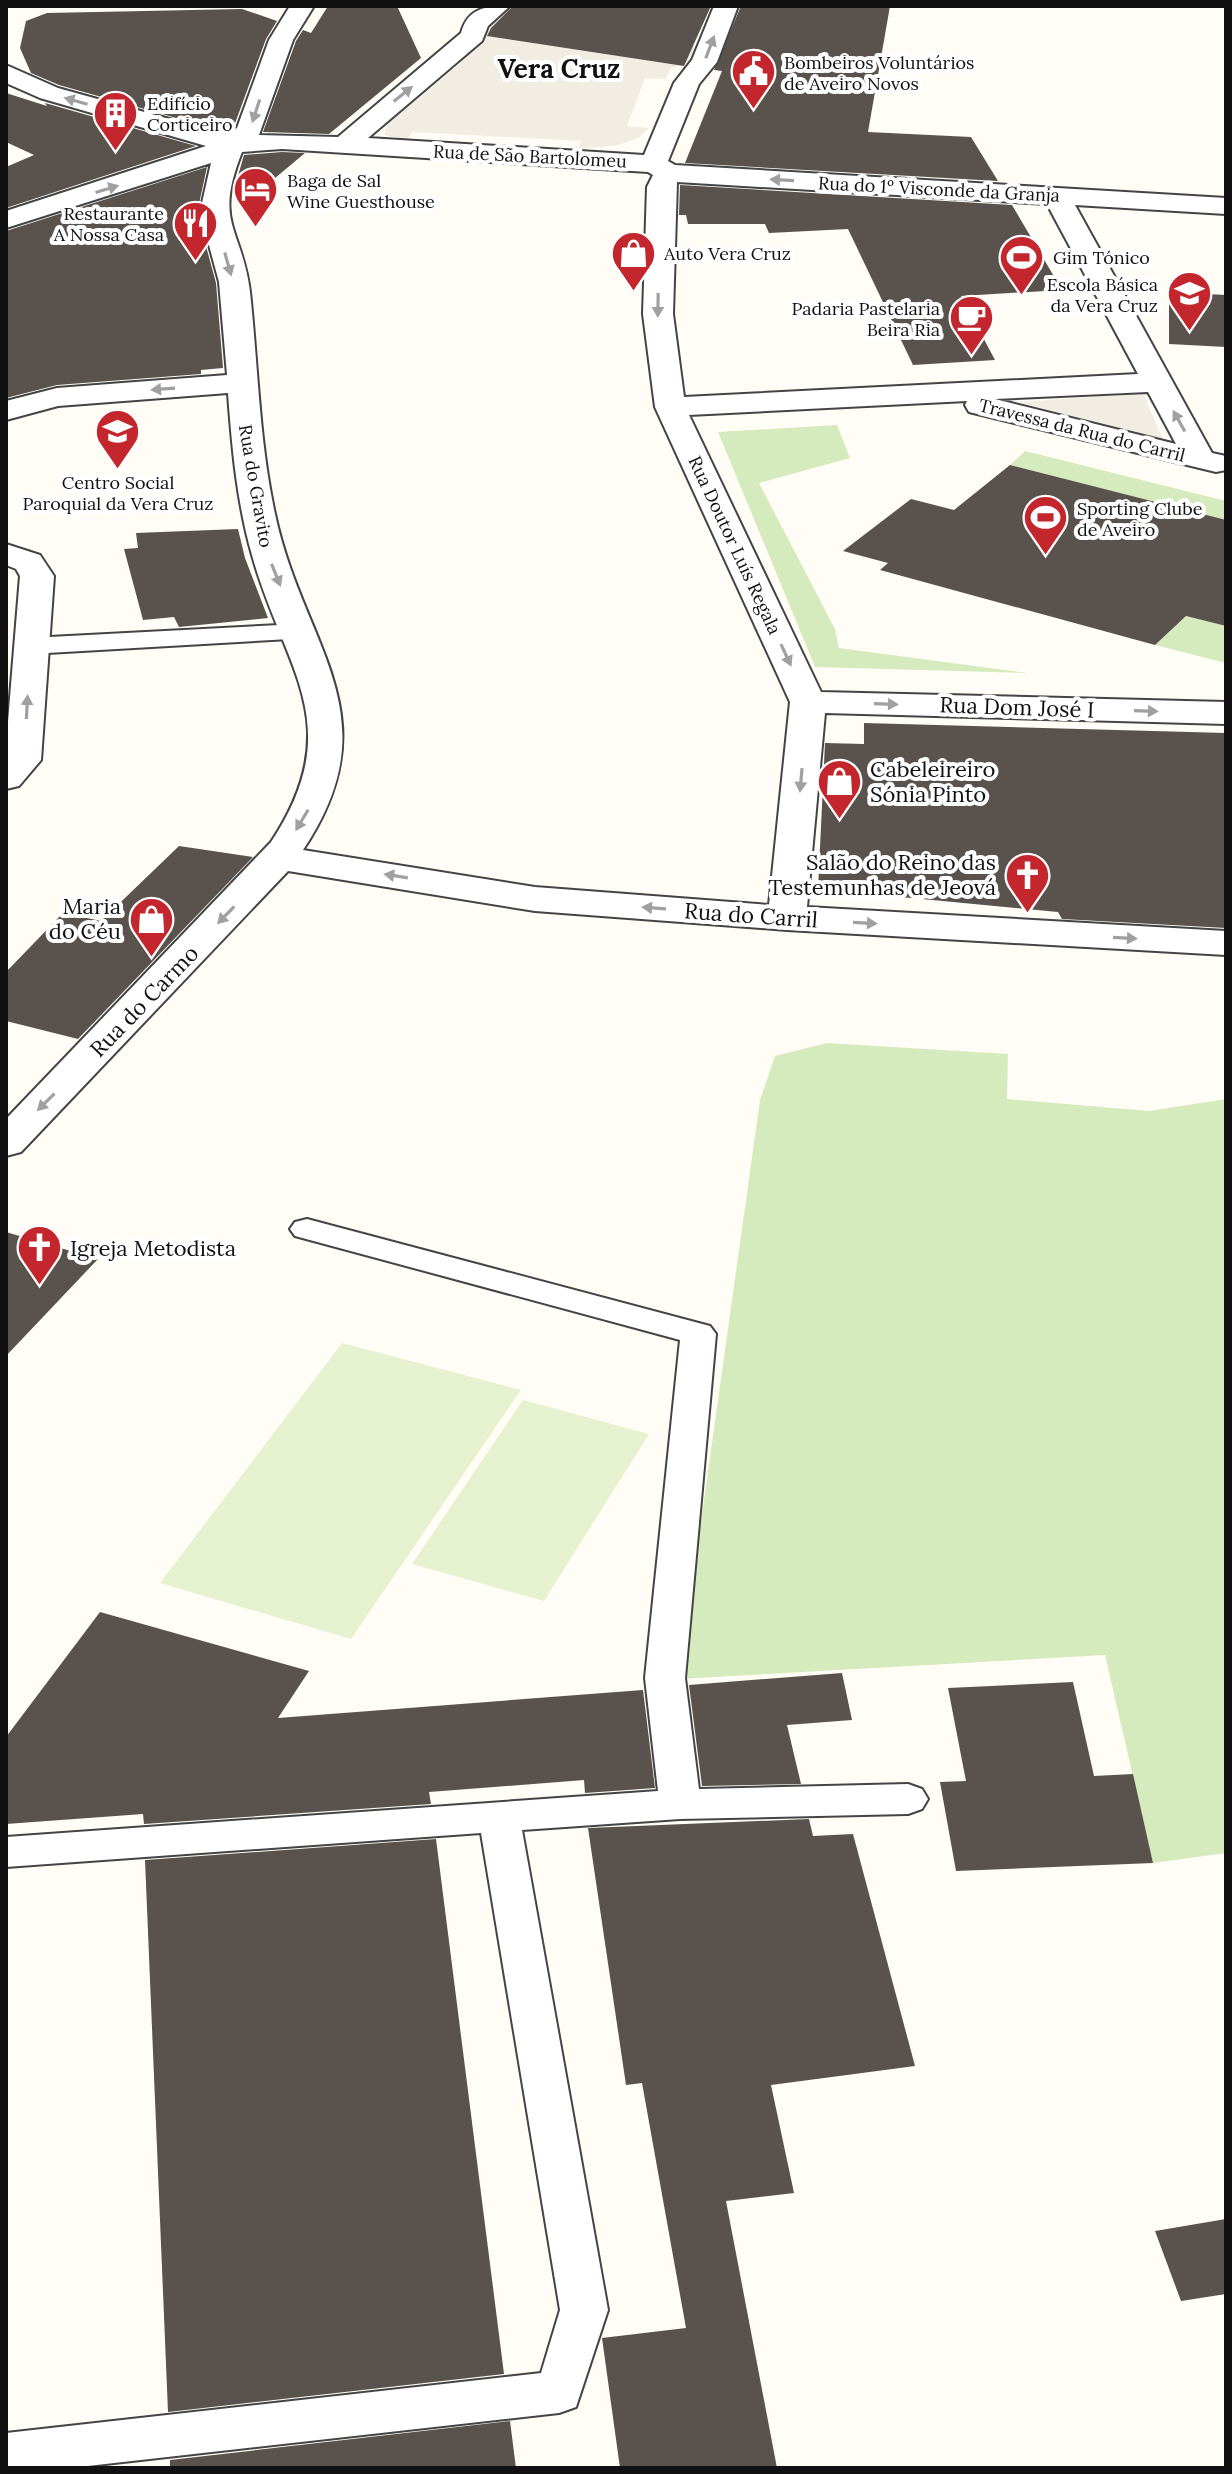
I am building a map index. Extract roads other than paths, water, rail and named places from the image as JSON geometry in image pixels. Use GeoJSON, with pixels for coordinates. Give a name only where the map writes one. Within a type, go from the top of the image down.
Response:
{"type":"FeatureCollection","features":[{"type":"Feature","properties":{"kind":"street"},"geometry":{"type":"LineString","coordinates":[[6,220],[188,163],[232,145],[249,131],[281,40],[302,6]]}},
{"type":"Feature","properties":{"kind":"street"},"geometry":{"type":"LineString","coordinates":[[344,145],[473,36],[476,23],[498,6]]}},
{"type":"Feature","properties":{"kind":"street","name":"Rua de São Bartolomeu"},"geometry":{"type":"LineString","coordinates":[[232,145],[282,141],[661,168],[687,83],[704,62],[726,6]]}},
{"type":"Feature","properties":{"kind":"street"},"geometry":{"type":"LineString","coordinates":[[6,73],[49,93],[232,145]]}},
{"type":"Feature","properties":{"kind":"street","name":"Rua do Gravito"},"geometry":{"type":"LineString","coordinates":[[232,145],[220,177],[214,217],[235,287],[241,383],[253,490],[266,548],[311,659],[329,736],[322,786],[280,858]]}},
{"type":"Feature","properties":{"kind":"street","name":"Rua do 1º Visconde da Granja"},"geometry":{"type":"LineString","coordinates":[[661,168],[1226,206]]}},
{"type":"Feature","properties":{"kind":"street","name":"Rua Doutor Luís Regala"},"geometry":{"type":"LineString","coordinates":[[661,168],[658,314],[670,407],[808,702]]}},
{"type":"Feature","properties":{"kind":"street"},"geometry":{"type":"LineString","coordinates":[[1056,196],[1158,382],[1213,462]]}},
{"type":"Feature","properties":{"kind":"street","name":"Travessa da Rua do Carril"},"geometry":{"type":"LineString","coordinates":[[670,407],[1158,382]]}},
{"type":"Feature","properties":{"kind":"street"},"geometry":{"type":"LineString","coordinates":[[6,411],[57,397],[241,383]]}},
{"type":"Feature","properties":{"kind":"street","name":"Travessa da Rua do Carril"},"geometry":{"type":"LineString","coordinates":[[939,395],[1213,462]]}},
{"type":"Feature","properties":{"kind":"street"},"geometry":{"type":"LineString","coordinates":[[6,554],[28,562],[37,576],[23,760],[6,778]]}},
{"type":"Feature","properties":{"kind":"street"},"geometry":{"type":"LineString","coordinates":[[787,918],[808,702]]}},
{"type":"Feature","properties":{"kind":"street","name":"Rua Dom José I"},"geometry":{"type":"LineString","coordinates":[[808,702],[1226,713]]}},
{"type":"Feature","properties":{"kind":"street","name":"Rua do Carril"},"geometry":{"type":"LineString","coordinates":[[280,858],[535,899],[787,918],[1226,943]]}},
{"type":"Feature","properties":{"kind":"street","name":"Rua do Carmo"},"geometry":{"type":"LineString","coordinates":[[6,1143],[280,858]]}},
{"type":"Feature","properties":{"kind":"lane"},"geometry":{"type":"LineString","coordinates":[[30,646],[299,632]]}},
{"type":"Feature","properties":{"kind":"lane"},"geometry":{"type":"LineString","coordinates":[[307,1229],[698,1334],[665,1678],[680,1804]]}},
{"type":"Feature","properties":{"kind":"lane"},"geometry":{"type":"LineString","coordinates":[[6,1852],[680,1804],[908,1799]]}},
{"type":"Feature","properties":{"kind":"lane"},"geometry":{"type":"LineString","coordinates":[[6,2454],[559,2392],[584,2310],[499,1816]]}},
{"type":"Feature","properties":{"kind":"place","name":"Bombeiros Voluntários de Aveiro Novos"},"geometry":{"type":"Point","coordinates":[753,111]}},
{"type":"Feature","properties":{"kind":"place","name":"Edifício Corticeiro"},"geometry":{"type":"Point","coordinates":[116,152]}},
{"type":"Feature","properties":{"kind":"place","name":"Baga de Sal Wine Guesthouse"},"geometry":{"type":"Point","coordinates":[256,229]}},
{"type":"Feature","properties":{"kind":"place","name":"Restaurante A Nossa Casa"},"geometry":{"type":"Point","coordinates":[195,262]}},
{"type":"Feature","properties":{"kind":"place","name":"Auto Vera Cruz"},"geometry":{"type":"Point","coordinates":[633,292]}},
{"type":"Feature","properties":{"kind":"place","name":"Gim Tónico"},"geometry":{"type":"Point","coordinates":[1022,296]}},
{"type":"Feature","properties":{"kind":"place","name":"Escola Básica da Vera Cruz"},"geometry":{"type":"Point","coordinates":[1189,333]}},
{"type":"Feature","properties":{"kind":"place","name":"Padaria Pastelaria Beira Ria"},"geometry":{"type":"Point","coordinates":[971,357]}},
{"type":"Feature","properties":{"kind":"place","name":"Centro Social Paroquial da Vera Cruz"},"geometry":{"type":"Point","coordinates":[118,471]}},
{"type":"Feature","properties":{"kind":"place","name":"Sporting Clube de Aveiro"},"geometry":{"type":"Point","coordinates":[1046,557]}},
{"type":"Feature","properties":{"kind":"place","name":"Cabeleireiro Sónia Pinto"},"geometry":{"type":"Point","coordinates":[839,821]}},
{"type":"Feature","properties":{"kind":"place","name":"Salão do Reino das Testemunhas de Jeová"},"geometry":{"type":"Point","coordinates":[1027,914]}},
{"type":"Feature","properties":{"kind":"place","name":"Maria do Céu"},"geometry":{"type":"Point","coordinates":[152,958]}},
{"type":"Feature","properties":{"kind":"place","name":"Igreja Metodista"},"geometry":{"type":"Point","coordinates":[39,1287]}},
{"type":"Feature","properties":{"kind":"district","name":"Vera Cruz"},"geometry":{"type":"Point","coordinates":[559,68]}}]}
